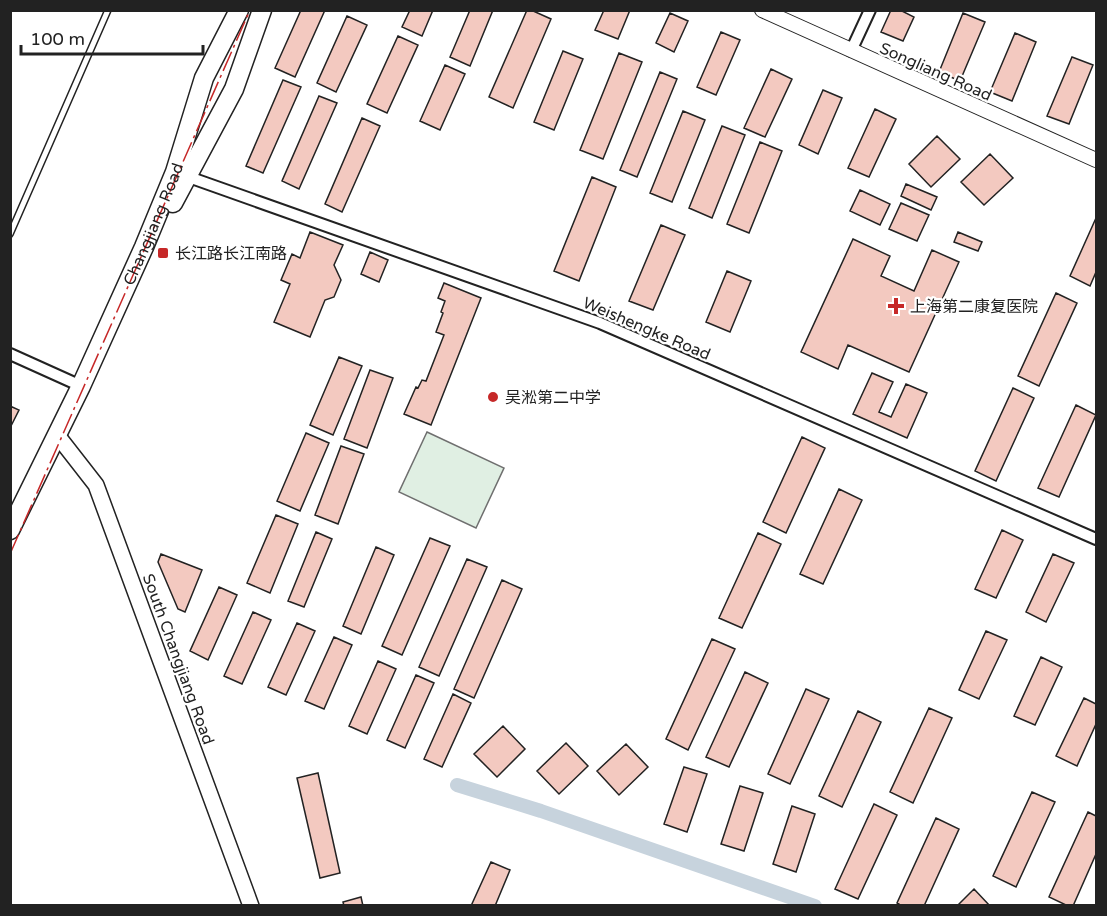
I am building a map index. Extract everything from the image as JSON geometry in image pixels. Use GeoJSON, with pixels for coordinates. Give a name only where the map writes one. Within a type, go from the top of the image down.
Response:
{"type":"FeatureCollection","features":[{"type":"Feature","properties":{"kind":"main road","name":"Changjiang Road"},"geometry":{"type":"LineString","coordinates":[[10,530],[81,386],[144,247],[168,213],[181,174],[204,78],[239,10]]}},
{"type":"Feature","properties":{"kind":"main road"},"geometry":{"type":"LineString","coordinates":[[181,174],[234,89],[262,10]]}},
{"type":"Feature","properties":{"kind":"main road","name":"South Changjiang Road"},"geometry":{"type":"LineString","coordinates":[[57,435],[96,485],[251,906]]}},
{"type":"Feature","properties":{"kind":"street","name":"Songliang Road"},"geometry":{"type":"LineString","coordinates":[[762,10],[1096,160]]}},
{"type":"Feature","properties":{"kind":"street"},"geometry":{"type":"LineString","coordinates":[[851,51],[870,10]]}},
{"type":"Feature","properties":{"kind":"street","name":"Weishengke Road"},"geometry":{"type":"LineString","coordinates":[[181,174],[600,323],[1096,539]]}},
{"type":"Feature","properties":{"kind":"street"},"geometry":{"type":"LineString","coordinates":[[10,354],[81,386]]}},
{"type":"Feature","properties":{"kind":"lane"},"geometry":{"type":"LineString","coordinates":[[10,234],[108,10]]}},
{"type":"Feature","properties":{"kind":"green space"},"geometry":{"type":"Polygon","coordinates":[[[427,432],[504,468],[476,528],[399,492],[427,432]]]}},
{"type":"Feature","properties":{"kind":"building"},"geometry":{"type":"Polygon","coordinates":[[[301,10],[325,10],[295,77],[275,68],[301,10]]]}},
{"type":"Feature","properties":{"kind":"building"},"geometry":{"type":"Polygon","coordinates":[[[410,10],[433,10],[422,36],[402,27],[410,10]]]}},
{"type":"Feature","properties":{"kind":"building"},"geometry":{"type":"Polygon","coordinates":[[[470,10],[493,10],[470,66],[450,57],[470,10]]]}},
{"type":"Feature","properties":{"kind":"building"},"geometry":{"type":"Polygon","coordinates":[[[527,10],[551,19],[513,108],[489,97],[527,10]]]}},
{"type":"Feature","properties":{"kind":"building"},"geometry":{"type":"Polygon","coordinates":[[[604,10],[630,10],[618,39],[595,30],[604,10]]]}},
{"type":"Feature","properties":{"kind":"building"},"geometry":{"type":"Polygon","coordinates":[[[891,10],[900,10],[914,17],[903,41],[881,32],[891,10]]]}},
{"type":"Feature","properties":{"kind":"building"},"geometry":{"type":"Polygon","coordinates":[[[670,13],[688,21],[674,52],[656,43],[670,13]]]}},
{"type":"Feature","properties":{"kind":"building"},"geometry":{"type":"Polygon","coordinates":[[[963,13],[985,22],[960,81],[939,72],[963,13]]]}},
{"type":"Feature","properties":{"kind":"building"},"geometry":{"type":"Polygon","coordinates":[[[347,16],[367,25],[336,92],[317,83],[347,16]]]}},
{"type":"Feature","properties":{"kind":"building"},"geometry":{"type":"Polygon","coordinates":[[[721,32],[740,40],[716,95],[697,87],[721,32]]]}},
{"type":"Feature","properties":{"kind":"building"},"geometry":{"type":"Polygon","coordinates":[[[1015,33],[1036,42],[1012,101],[990,92],[1015,33]]]}},
{"type":"Feature","properties":{"kind":"building"},"geometry":{"type":"Polygon","coordinates":[[[398,36],[418,45],[387,113],[367,104],[398,36]]]}},
{"type":"Feature","properties":{"kind":"building"},"geometry":{"type":"Polygon","coordinates":[[[563,51],[583,59],[554,130],[534,122],[563,51]]]}},
{"type":"Feature","properties":{"kind":"building"},"geometry":{"type":"Polygon","coordinates":[[[619,53],[642,62],[603,159],[580,150],[619,53]]]}},
{"type":"Feature","properties":{"kind":"building"},"geometry":{"type":"Polygon","coordinates":[[[1072,57],[1093,65],[1069,124],[1047,116],[1072,57]]]}},
{"type":"Feature","properties":{"kind":"building"},"geometry":{"type":"Polygon","coordinates":[[[445,65],[465,74],[440,130],[420,121],[445,65]]]}},
{"type":"Feature","properties":{"kind":"building"},"geometry":{"type":"Polygon","coordinates":[[[771,69],[792,79],[765,137],[744,128],[771,69]]]}},
{"type":"Feature","properties":{"kind":"building"},"geometry":{"type":"Polygon","coordinates":[[[660,72],[677,79],[637,177],[620,170],[660,72]]]}},
{"type":"Feature","properties":{"kind":"building"},"geometry":{"type":"Polygon","coordinates":[[[283,80],[301,87],[263,173],[246,166],[283,80]]]}},
{"type":"Feature","properties":{"kind":"building"},"geometry":{"type":"Polygon","coordinates":[[[823,90],[842,98],[818,154],[799,145],[823,90]]]}},
{"type":"Feature","properties":{"kind":"building"},"geometry":{"type":"Polygon","coordinates":[[[319,96],[337,103],[299,189],[282,181],[319,96]]]}},
{"type":"Feature","properties":{"kind":"building"},"geometry":{"type":"Polygon","coordinates":[[[875,109],[896,119],[869,177],[848,168],[875,109]]]}},
{"type":"Feature","properties":{"kind":"building"},"geometry":{"type":"Polygon","coordinates":[[[683,111],[705,120],[672,202],[650,193],[683,111]]]}},
{"type":"Feature","properties":{"kind":"building"},"geometry":{"type":"Polygon","coordinates":[[[362,118],[380,126],[342,212],[325,204],[362,118]]]}},
{"type":"Feature","properties":{"kind":"building"},"geometry":{"type":"Polygon","coordinates":[[[722,126],[745,135],[712,218],[689,208],[722,126]]]}},
{"type":"Feature","properties":{"kind":"building"},"geometry":{"type":"Polygon","coordinates":[[[937,136],[960,159],[931,187],[909,164],[937,136]]]}},
{"type":"Feature","properties":{"kind":"building"},"geometry":{"type":"Polygon","coordinates":[[[760,142],[782,151],[749,233],[727,224],[760,142]]]}},
{"type":"Feature","properties":{"kind":"building"},"geometry":{"type":"Polygon","coordinates":[[[990,154],[1013,178],[984,205],[961,182],[990,154]]]}},
{"type":"Feature","properties":{"kind":"building"},"geometry":{"type":"Polygon","coordinates":[[[592,177],[616,187],[579,281],[554,271],[592,177]]]}},
{"type":"Feature","properties":{"kind":"building"},"geometry":{"type":"Polygon","coordinates":[[[906,184],[937,197],[931,210],[901,196],[906,184]]]}},
{"type":"Feature","properties":{"kind":"building"},"geometry":{"type":"Polygon","coordinates":[[[860,190],[890,204],[880,225],[850,211],[860,190]]]}},
{"type":"Feature","properties":{"kind":"building"},"geometry":{"type":"Polygon","coordinates":[[[901,203],[929,215],[917,241],[889,229],[901,203]]]}},
{"type":"Feature","properties":{"kind":"building"},"geometry":{"type":"Polygon","coordinates":[[[1096,218],[1096,272],[1090,286],[1070,276],[1096,218]]]}},
{"type":"Feature","properties":{"kind":"building"},"geometry":{"type":"Polygon","coordinates":[[[661,225],[685,235],[653,310],[629,301],[661,225]]]}},
{"type":"Feature","properties":{"kind":"building"},"geometry":{"type":"Polygon","coordinates":[[[310,232],[343,245],[334,265],[341,280],[334,297],[325,300],[310,337],[274,322],[290,284],[281,280],[292,254],[300,258],[310,232]]]}},
{"type":"Feature","properties":{"kind":"building"},"geometry":{"type":"Polygon","coordinates":[[[958,232],[982,242],[978,251],[954,242],[958,232]]]}},
{"type":"Feature","properties":{"kind":"building"},"geometry":{"type":"Polygon","coordinates":[[[853,239],[890,256],[881,276],[914,291],[932,250],[959,262],[909,372],[848,345],[838,369],[801,352],[853,239]]]}},
{"type":"Feature","properties":{"kind":"building"},"geometry":{"type":"Polygon","coordinates":[[[370,252],[388,260],[379,282],[361,274],[370,252]]]}},
{"type":"Feature","properties":{"kind":"building"},"geometry":{"type":"Polygon","coordinates":[[[727,271],[751,281],[730,332],[706,322],[727,271]]]}},
{"type":"Feature","properties":{"kind":"building"},"geometry":{"type":"Polygon","coordinates":[[[444,283],[481,298],[431,425],[404,414],[416,387],[418,388],[422,380],[426,381],[444,335],[436,332],[445,301],[438,298],[444,283]]]}},
{"type":"Feature","properties":{"kind":"building"},"geometry":{"type":"Polygon","coordinates":[[[1056,293],[1077,303],[1039,386],[1018,376],[1056,293]]]}},
{"type":"Feature","properties":{"kind":"building"},"geometry":{"type":"Polygon","coordinates":[[[339,357],[362,366],[333,435],[310,425],[339,357]]]}},
{"type":"Feature","properties":{"kind":"building"},"geometry":{"type":"Polygon","coordinates":[[[370,370],[393,378],[367,448],[344,439],[370,370]]]}},
{"type":"Feature","properties":{"kind":"building"},"geometry":{"type":"Polygon","coordinates":[[[872,373],[893,382],[879,412],[891,417],[906,384],[927,393],[907,438],[853,414],[872,373]]]}},
{"type":"Feature","properties":{"kind":"building"},"geometry":{"type":"Polygon","coordinates":[[[1013,388],[1034,398],[996,481],[975,471],[1013,388]]]}},
{"type":"Feature","properties":{"kind":"building"},"geometry":{"type":"Polygon","coordinates":[[[1076,405],[1096,415],[1059,497],[1038,488],[1076,405]]]}},
{"type":"Feature","properties":{"kind":"building"},"geometry":{"type":"Polygon","coordinates":[[[10,406],[19,410],[10,428],[10,406]]]}},
{"type":"Feature","properties":{"kind":"building"},"geometry":{"type":"Polygon","coordinates":[[[306,433],[329,443],[300,511],[277,501],[306,433]]]}},
{"type":"Feature","properties":{"kind":"building"},"geometry":{"type":"Polygon","coordinates":[[[802,437],[825,448],[786,533],[763,522],[802,437]]]}},
{"type":"Feature","properties":{"kind":"building"},"geometry":{"type":"Polygon","coordinates":[[[341,446],[364,454],[338,524],[315,515],[341,446]]]}},
{"type":"Feature","properties":{"kind":"building"},"geometry":{"type":"Polygon","coordinates":[[[839,489],[862,500],[823,584],[800,574],[839,489]]]}},
{"type":"Feature","properties":{"kind":"building"},"geometry":{"type":"Polygon","coordinates":[[[276,515],[298,524],[270,593],[247,583],[276,515]]]}},
{"type":"Feature","properties":{"kind":"building"},"geometry":{"type":"Polygon","coordinates":[[[1002,530],[1023,540],[996,598],[975,589],[1002,530]]]}},
{"type":"Feature","properties":{"kind":"building"},"geometry":{"type":"Polygon","coordinates":[[[316,532],[332,539],[304,607],[288,601],[316,532]]]}},
{"type":"Feature","properties":{"kind":"building"},"geometry":{"type":"Polygon","coordinates":[[[758,533],[781,544],[742,628],[719,618],[758,533]]]}},
{"type":"Feature","properties":{"kind":"building"},"geometry":{"type":"Polygon","coordinates":[[[430,538],[450,546],[402,655],[382,646],[430,538]]]}},
{"type":"Feature","properties":{"kind":"building"},"geometry":{"type":"Polygon","coordinates":[[[376,547],[394,555],[361,634],[343,626],[376,547]]]}},
{"type":"Feature","properties":{"kind":"building"},"geometry":{"type":"Polygon","coordinates":[[[161,554],[202,570],[185,612],[178,609],[158,562],[161,554]]]}},
{"type":"Feature","properties":{"kind":"building"},"geometry":{"type":"Polygon","coordinates":[[[1053,554],[1074,563],[1046,622],[1026,612],[1053,554]]]}},
{"type":"Feature","properties":{"kind":"building"},"geometry":{"type":"Polygon","coordinates":[[[467,559],[487,567],[439,676],[419,667],[467,559]]]}},
{"type":"Feature","properties":{"kind":"building"},"geometry":{"type":"Polygon","coordinates":[[[502,580],[522,589],[474,698],[454,689],[502,580]]]}},
{"type":"Feature","properties":{"kind":"building"},"geometry":{"type":"Polygon","coordinates":[[[219,587],[237,595],[208,660],[190,651],[219,587]]]}},
{"type":"Feature","properties":{"kind":"building"},"geometry":{"type":"Polygon","coordinates":[[[253,612],[271,620],[242,684],[224,676],[253,612]]]}},
{"type":"Feature","properties":{"kind":"building"},"geometry":{"type":"Polygon","coordinates":[[[297,623],[315,631],[286,695],[268,687],[297,623]]]}},
{"type":"Feature","properties":{"kind":"building"},"geometry":{"type":"Polygon","coordinates":[[[986,631],[1007,640],[979,699],[959,690],[986,631]]]}},
{"type":"Feature","properties":{"kind":"building"},"geometry":{"type":"Polygon","coordinates":[[[334,637],[352,645],[324,709],[305,701],[334,637]]]}},
{"type":"Feature","properties":{"kind":"building"},"geometry":{"type":"Polygon","coordinates":[[[712,639],[735,649],[688,750],[666,739],[712,639]]]}},
{"type":"Feature","properties":{"kind":"building"},"geometry":{"type":"Polygon","coordinates":[[[1041,657],[1062,667],[1035,725],[1014,716],[1041,657]]]}},
{"type":"Feature","properties":{"kind":"building"},"geometry":{"type":"Polygon","coordinates":[[[378,661],[396,669],[367,734],[349,726],[378,661]]]}},
{"type":"Feature","properties":{"kind":"building"},"geometry":{"type":"Polygon","coordinates":[[[745,672],[768,683],[729,767],[706,757],[745,672]]]}},
{"type":"Feature","properties":{"kind":"building"},"geometry":{"type":"Polygon","coordinates":[[[416,675],[434,683],[405,748],[387,740],[416,675]]]}},
{"type":"Feature","properties":{"kind":"building"},"geometry":{"type":"Polygon","coordinates":[[[806,689],[829,699],[790,784],[768,774],[806,689]]]}},
{"type":"Feature","properties":{"kind":"building"},"geometry":{"type":"Polygon","coordinates":[[[453,694],[471,703],[442,767],[424,759],[453,694]]]}},
{"type":"Feature","properties":{"kind":"building"},"geometry":{"type":"Polygon","coordinates":[[[1084,698],[1096,704],[1096,724],[1077,766],[1056,756],[1084,698]]]}},
{"type":"Feature","properties":{"kind":"building"},"geometry":{"type":"Polygon","coordinates":[[[929,708],[952,718],[913,803],[890,792],[929,708]]]}},
{"type":"Feature","properties":{"kind":"building"},"geometry":{"type":"Polygon","coordinates":[[[858,711],[881,722],[842,807],[819,796],[858,711]]]}},
{"type":"Feature","properties":{"kind":"building"},"geometry":{"type":"Polygon","coordinates":[[[503,726],[525,749],[497,777],[474,754],[503,726]]]}},
{"type":"Feature","properties":{"kind":"building"},"geometry":{"type":"Polygon","coordinates":[[[566,743],[588,766],[559,794],[537,771],[566,743]]]}},
{"type":"Feature","properties":{"kind":"building"},"geometry":{"type":"Polygon","coordinates":[[[626,744],[648,767],[619,795],[597,771],[626,744]]]}},
{"type":"Feature","properties":{"kind":"building"},"geometry":{"type":"Polygon","coordinates":[[[684,767],[707,774],[687,832],[664,824],[684,767]]]}},
{"type":"Feature","properties":{"kind":"building"},"geometry":{"type":"Polygon","coordinates":[[[318,773],[340,873],[320,878],[297,778],[318,773]]]}},
{"type":"Feature","properties":{"kind":"building"},"geometry":{"type":"Polygon","coordinates":[[[740,786],[763,793],[744,851],[721,844],[740,786]]]}},
{"type":"Feature","properties":{"kind":"building"},"geometry":{"type":"Polygon","coordinates":[[[1032,792],[1055,802],[1016,887],[993,876],[1032,792]]]}},
{"type":"Feature","properties":{"kind":"building"},"geometry":{"type":"Polygon","coordinates":[[[874,804],[897,815],[858,899],[835,889],[874,804]]]}},
{"type":"Feature","properties":{"kind":"building"},"geometry":{"type":"Polygon","coordinates":[[[792,806],[815,814],[796,872],[773,864],[792,806]]]}},
{"type":"Feature","properties":{"kind":"building"},"geometry":{"type":"Polygon","coordinates":[[[1088,812],[1096,816],[1096,854],[1073,906],[1068,906],[1049,897],[1088,812]]]}},
{"type":"Feature","properties":{"kind":"building"},"geometry":{"type":"Polygon","coordinates":[[[936,818],[959,829],[924,906],[902,906],[897,903],[936,818]]]}},
{"type":"Feature","properties":{"kind":"building"},"geometry":{"type":"Polygon","coordinates":[[[491,862],[510,870],[495,906],[471,906],[491,862]]]}},
{"type":"Feature","properties":{"kind":"building"},"geometry":{"type":"Polygon","coordinates":[[[974,889],[990,906],[957,906],[974,889]]]}},
{"type":"Feature","properties":{"kind":"building"},"geometry":{"type":"Polygon","coordinates":[[[361,897],[363,906],[344,906],[343,902],[361,897]]]}},
{"type":"Feature","properties":{"kind":"waterway"},"geometry":{"type":"LineString","coordinates":[[457,785],[541,811],[815,906]]}},
{"type":"Feature","properties":{"kind":"power"},"geometry":{"type":"LineString","coordinates":[[10,554],[250,10]]}},
{"type":"Feature","properties":{"kind":"place","name":"长江路长江南路"},"geometry":{"type":"Point","coordinates":[163,253]}},
{"type":"Feature","properties":{"kind":"place","name":"上海第二康复医院"},"geometry":{"type":"Point","coordinates":[896,306]}},
{"type":"Feature","properties":{"kind":"place","name":"吴淞第二中学"},"geometry":{"type":"Point","coordinates":[493,397]}}]}
